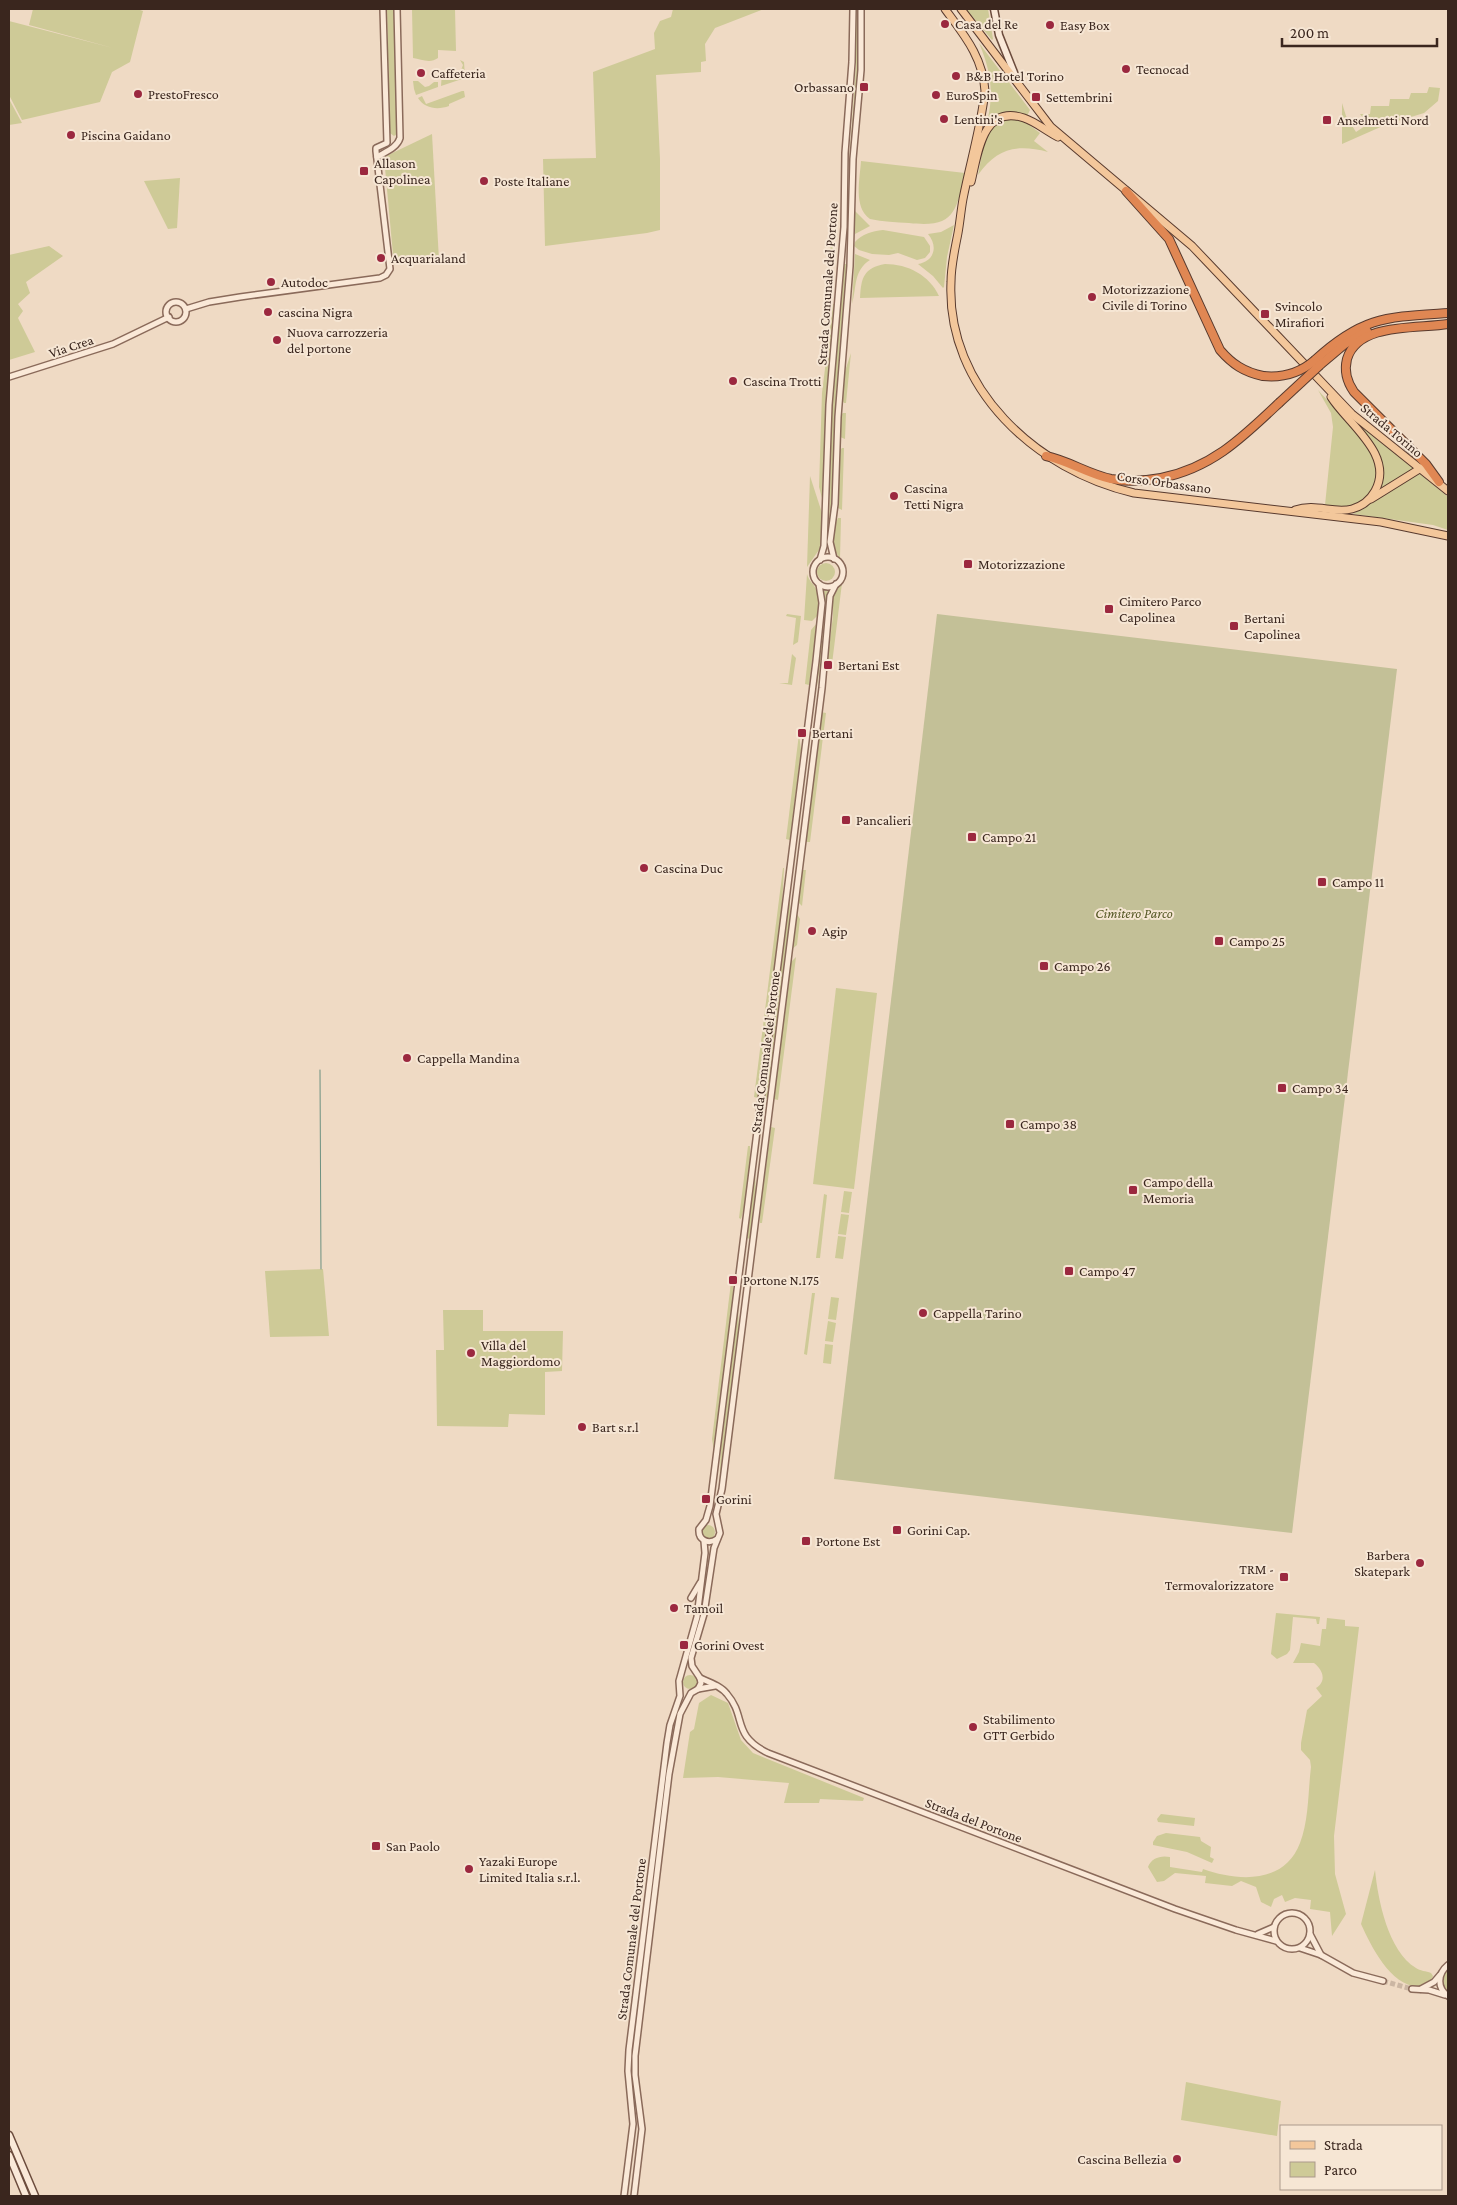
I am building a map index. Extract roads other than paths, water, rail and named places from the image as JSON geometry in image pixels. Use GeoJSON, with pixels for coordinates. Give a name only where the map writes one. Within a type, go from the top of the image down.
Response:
{"type":"FeatureCollection","features":[{"type":"Feature","properties":{"kind":"highway"},"geometry":{"type":"LineString","coordinates":[[1126,191],[1169,239],[1220,350],[1243,370],[1262,376],[1277,377],[1293,373],[1318,362],[1368,330],[1400,324],[1448,322]]}},
{"type":"Feature","properties":{"kind":"highway"},"geometry":{"type":"LineString","coordinates":[[1046,456],[1112,479],[1134,481],[1173,476],[1201,465],[1226,451],[1279,403],[1346,334],[1369,323],[1395,318],[1448,313]]}},
{"type":"Feature","properties":{"kind":"highway"},"geometry":{"type":"LineString","coordinates":[[1439,482],[1354,392],[1346,376],[1346,364],[1354,346],[1372,334],[1392,329],[1448,322]]}},
{"type":"Feature","properties":{"kind":"main road","name":"Corso Orbassano"},"geometry":{"type":"LineString","coordinates":[[945,9],[975,52],[984,80],[984,106],[952,260],[950,293],[952,313],[959,343],[973,377],[1015,431],[1046,456],[1093,482],[1120,490],[1293,511],[1330,512],[1448,536]]}},
{"type":"Feature","properties":{"kind":"main road"},"geometry":{"type":"LineString","coordinates":[[961,9],[1024,94],[1065,140],[1192,246],[1322,384],[1377,457],[1381,475],[1370,499]]}},
{"type":"Feature","properties":{"kind":"main road"},"geometry":{"type":"LineString","coordinates":[[994,9],[999,35],[1007,60],[1024,94]]}},
{"type":"Feature","properties":{"kind":"main road"},"geometry":{"type":"LineString","coordinates":[[958,233],[982,141],[988,127],[994,121],[1007,115],[1020,117],[1065,140]]}},
{"type":"Feature","properties":{"kind":"main road","name":"Strada Torino"},"geometry":{"type":"LineString","coordinates":[[1322,384],[1369,428],[1423,467]]}},
{"type":"Feature","properties":{"kind":"main road"},"geometry":{"type":"LineString","coordinates":[[1330,512],[1351,510],[1423,467]]}},
{"type":"Feature","properties":{"kind":"main road"},"geometry":{"type":"LineString","coordinates":[[1439,482],[1448,491]]}},
{"type":"Feature","properties":{"kind":"main road"},"geometry":{"type":"LineString","coordinates":[[9,2134],[35,2196]]}},
{"type":"Feature","properties":{"kind":"main road"},"geometry":{"type":"LineString","coordinates":[[9,2155],[26,2196]]}},
{"type":"Feature","properties":{"kind":"street"},"geometry":{"type":"LineString","coordinates":[[186,309],[209,302],[386,276],[390,268],[376,148],[387,143],[383,9]]}},
{"type":"Feature","properties":{"kind":"street"},"geometry":{"type":"LineString","coordinates":[[377,157],[396,146],[400,138],[397,9]]}},
{"type":"Feature","properties":{"kind":"street","name":"Strada Comunale del Portone"},"geometry":{"type":"LineString","coordinates":[[820,560],[824,546],[829,405],[844,227],[853,9]]}},
{"type":"Feature","properties":{"kind":"street","name":"Strada Comunale del Portone"},"geometry":{"type":"LineString","coordinates":[[834,559],[830,542],[835,504],[838,417],[850,266],[853,159],[861,70],[862,9]]}},
{"type":"Feature","properties":{"kind":"street"},"geometry":{"type":"LineString","coordinates":[[174,302],[180,302],[186,309],[186,315],[182,320],[174,321],[168,316],[168,307],[174,302]]}},
{"type":"Feature","properties":{"kind":"street","name":"Via Crea"},"geometry":{"type":"LineString","coordinates":[[9,377],[88,353],[138,333],[168,316]]}},
{"type":"Feature","properties":{"kind":"street"},"geometry":{"type":"LineString","coordinates":[[834,559],[842,570],[841,578],[830,587],[819,584],[814,576],[813,569],[820,560],[834,559]]}},
{"type":"Feature","properties":{"kind":"street","name":"Strada Comunale del Portone"},"geometry":{"type":"LineString","coordinates":[[624,2196],[633,2124],[628,2071],[629,2050],[670,1725],[680,1696],[679,1681],[697,1617],[702,1580],[705,1553],[704,1541],[699,1536],[699,1529],[705,1521],[710,1506],[715,1472],[812,698],[822,603],[819,584]]}},
{"type":"Feature","properties":{"kind":"street","name":"Strada Comunale del Portone"},"geometry":{"type":"LineString","coordinates":[[695,1673],[691,1658],[704,1614],[714,1548],[721,1530],[717,1524],[716,1514],[722,1489],[821,698],[830,596],[836,584]]}},
{"type":"Feature","properties":{"kind":"street"},"geometry":{"type":"LineString","coordinates":[[705,1521],[712,1521],[717,1524]]}},
{"type":"Feature","properties":{"kind":"street"},"geometry":{"type":"LineString","coordinates":[[704,1541],[711,1542],[718,1539]]}},
{"type":"Feature","properties":{"kind":"street"},"geometry":{"type":"LineString","coordinates":[[691,1598],[702,1580]]}},
{"type":"Feature","properties":{"kind":"street"},"geometry":{"type":"LineString","coordinates":[[682,1674],[689,1671],[695,1673],[700,1678],[716,1686]]}},
{"type":"Feature","properties":{"kind":"street"},"geometry":{"type":"LineString","coordinates":[[698,1689],[700,1678]]}},
{"type":"Feature","properties":{"kind":"street"},"geometry":{"type":"LineString","coordinates":[[680,1687],[686,1692],[691,1693],[698,1689],[716,1686]]}},
{"type":"Feature","properties":{"kind":"street","name":"Strada del Portone"},"geometry":{"type":"LineString","coordinates":[[716,1686],[724,1690],[730,1698],[746,1736],[757,1748],[1175,1909],[1236,1930],[1257,1934],[1276,1941]]}},
{"type":"Feature","properties":{"kind":"street","name":"Strada Comunale del Portone"},"geometry":{"type":"LineString","coordinates":[[634,2196],[642,2128],[634,2074],[637,2037],[669,1774],[680,1714],[691,1693]]}},
{"type":"Feature","properties":{"kind":"street"},"geometry":{"type":"LineString","coordinates":[[1257,1934],[1274,1927],[1282,1916],[1294,1913],[1308,1922],[1310,1934],[1321,1955]]}},
{"type":"Feature","properties":{"kind":"street"},"geometry":{"type":"LineString","coordinates":[[1274,1927],[1276,1941],[1285,1949],[1299,1948],[1321,1955],[1353,1973],[1384,1981]]}},
{"type":"Feature","properties":{"kind":"street"},"geometry":{"type":"LineString","coordinates":[[1299,1948],[1306,1943],[1310,1934]]}},
{"type":"Feature","properties":{"kind":"street"},"geometry":{"type":"LineString","coordinates":[[1420,1989],[1434,1982],[1448,1966]]}},
{"type":"Feature","properties":{"kind":"street"},"geometry":{"type":"LineString","coordinates":[[1440,1975],[1440,1984],[1447,1995]]}},
{"type":"Feature","properties":{"kind":"street"},"geometry":{"type":"LineString","coordinates":[[1412,1989],[1447,1995]]}},
{"type":"Feature","properties":{"kind":"waterway"},"geometry":{"type":"LineString","coordinates":[[320,1070],[321,1269]]}},
{"type":"Feature","properties":{"kind":"tunnel"},"geometry":{"type":"LineString","coordinates":[[1383,1981],[1412,1989]]}},
{"type":"Feature","properties":{"kind":"place","name":"Casa del Re"},"geometry":{"type":"Point","coordinates":[945,24]}},
{"type":"Feature","properties":{"kind":"place","name":"Easy Box"},"geometry":{"type":"Point","coordinates":[1050,25]}},
{"type":"Feature","properties":{"kind":"place","name":"Tecnocad"},"geometry":{"type":"Point","coordinates":[1126,69]}},
{"type":"Feature","properties":{"kind":"place","name":"Caffeteria"},"geometry":{"type":"Point","coordinates":[421,73]}},
{"type":"Feature","properties":{"kind":"place","name":"B&B Hotel Torino"},"geometry":{"type":"Point","coordinates":[956,76]}},
{"type":"Feature","properties":{"kind":"place","name":"Orbassano"},"geometry":{"type":"Point","coordinates":[864,87]}},
{"type":"Feature","properties":{"kind":"place","name":"PrestoFresco"},"geometry":{"type":"Point","coordinates":[138,94]}},
{"type":"Feature","properties":{"kind":"place","name":"EuroSpin"},"geometry":{"type":"Point","coordinates":[936,95]}},
{"type":"Feature","properties":{"kind":"place","name":"Settembrini"},"geometry":{"type":"Point","coordinates":[1036,97]}},
{"type":"Feature","properties":{"kind":"place","name":"Lentini's"},"geometry":{"type":"Point","coordinates":[944,119]}},
{"type":"Feature","properties":{"kind":"place","name":"Anselmetti Nord"},"geometry":{"type":"Point","coordinates":[1327,120]}},
{"type":"Feature","properties":{"kind":"place","name":"Piscina Gaidano"},"geometry":{"type":"Point","coordinates":[71,135]}},
{"type":"Feature","properties":{"kind":"place","name":"Allason Capolinea"},"geometry":{"type":"Point","coordinates":[364,171]}},
{"type":"Feature","properties":{"kind":"place","name":"Poste Italiane"},"geometry":{"type":"Point","coordinates":[484,181]}},
{"type":"Feature","properties":{"kind":"place","name":"Acquarialand"},"geometry":{"type":"Point","coordinates":[381,258]}},
{"type":"Feature","properties":{"kind":"place","name":"Autodoc"},"geometry":{"type":"Point","coordinates":[271,282]}},
{"type":"Feature","properties":{"kind":"place","name":"Motorizzazione Civile di Torino"},"geometry":{"type":"Point","coordinates":[1092,297]}},
{"type":"Feature","properties":{"kind":"place","name":"cascina Nigra"},"geometry":{"type":"Point","coordinates":[268,312]}},
{"type":"Feature","properties":{"kind":"place","name":"Svincolo Mirafiori"},"geometry":{"type":"Point","coordinates":[1265,314]}},
{"type":"Feature","properties":{"kind":"place","name":"Nuova carrozzeria del portone"},"geometry":{"type":"Point","coordinates":[277,340]}},
{"type":"Feature","properties":{"kind":"place","name":"Cascina Trotti"},"geometry":{"type":"Point","coordinates":[733,381]}},
{"type":"Feature","properties":{"kind":"place","name":"Cascina Tetti Nigra"},"geometry":{"type":"Point","coordinates":[894,496]}},
{"type":"Feature","properties":{"kind":"place","name":"Motorizzazione"},"geometry":{"type":"Point","coordinates":[968,564]}},
{"type":"Feature","properties":{"kind":"place","name":"Cimitero Parco Capolinea"},"geometry":{"type":"Point","coordinates":[1109,609]}},
{"type":"Feature","properties":{"kind":"place","name":"Bertani Capolinea"},"geometry":{"type":"Point","coordinates":[1234,626]}},
{"type":"Feature","properties":{"kind":"place","name":"Bertani Est"},"geometry":{"type":"Point","coordinates":[828,665]}},
{"type":"Feature","properties":{"kind":"place","name":"Bertani"},"geometry":{"type":"Point","coordinates":[802,733]}},
{"type":"Feature","properties":{"kind":"place","name":"Pancalieri"},"geometry":{"type":"Point","coordinates":[846,820]}},
{"type":"Feature","properties":{"kind":"place","name":"Campo 21"},"geometry":{"type":"Point","coordinates":[972,837]}},
{"type":"Feature","properties":{"kind":"place","name":"Cascina Duc"},"geometry":{"type":"Point","coordinates":[644,868]}},
{"type":"Feature","properties":{"kind":"place","name":"Campo 11"},"geometry":{"type":"Point","coordinates":[1322,882]}},
{"type":"Feature","properties":{"kind":"place","name":"Agip"},"geometry":{"type":"Point","coordinates":[812,931]}},
{"type":"Feature","properties":{"kind":"place","name":"Campo 25"},"geometry":{"type":"Point","coordinates":[1219,941]}},
{"type":"Feature","properties":{"kind":"place","name":"Campo 26"},"geometry":{"type":"Point","coordinates":[1044,966]}},
{"type":"Feature","properties":{"kind":"place","name":"Cappella Mandina"},"geometry":{"type":"Point","coordinates":[407,1058]}},
{"type":"Feature","properties":{"kind":"place","name":"Campo 34"},"geometry":{"type":"Point","coordinates":[1282,1088]}},
{"type":"Feature","properties":{"kind":"place","name":"Campo 38"},"geometry":{"type":"Point","coordinates":[1010,1124]}},
{"type":"Feature","properties":{"kind":"place","name":"Campo della Memoria"},"geometry":{"type":"Point","coordinates":[1133,1190]}},
{"type":"Feature","properties":{"kind":"place","name":"Campo 47"},"geometry":{"type":"Point","coordinates":[1069,1271]}},
{"type":"Feature","properties":{"kind":"place","name":"Portone N.175"},"geometry":{"type":"Point","coordinates":[733,1280]}},
{"type":"Feature","properties":{"kind":"place","name":"Cappella Tarino"},"geometry":{"type":"Point","coordinates":[923,1313]}},
{"type":"Feature","properties":{"kind":"place","name":"Villa del Maggiordomo"},"geometry":{"type":"Point","coordinates":[471,1353]}},
{"type":"Feature","properties":{"kind":"place","name":"Bart s.r.l"},"geometry":{"type":"Point","coordinates":[582,1427]}},
{"type":"Feature","properties":{"kind":"place","name":"Gorini"},"geometry":{"type":"Point","coordinates":[706,1499]}},
{"type":"Feature","properties":{"kind":"place","name":"Gorini Cap."},"geometry":{"type":"Point","coordinates":[897,1530]}},
{"type":"Feature","properties":{"kind":"place","name":"Portone Est"},"geometry":{"type":"Point","coordinates":[806,1541]}},
{"type":"Feature","properties":{"kind":"place","name":"Barbera Skatepark"},"geometry":{"type":"Point","coordinates":[1420,1563]}},
{"type":"Feature","properties":{"kind":"place","name":"TRM - Termovalorizzatore"},"geometry":{"type":"Point","coordinates":[1284,1577]}},
{"type":"Feature","properties":{"kind":"place","name":"Tamoil"},"geometry":{"type":"Point","coordinates":[674,1608]}},
{"type":"Feature","properties":{"kind":"place","name":"Gorini Ovest"},"geometry":{"type":"Point","coordinates":[684,1645]}},
{"type":"Feature","properties":{"kind":"place","name":"Stabilimento GTT Gerbido"},"geometry":{"type":"Point","coordinates":[973,1727]}},
{"type":"Feature","properties":{"kind":"place","name":"San Paolo"},"geometry":{"type":"Point","coordinates":[376,1846]}},
{"type":"Feature","properties":{"kind":"place","name":"Yazaki Europe Limited Italia s.r.l."},"geometry":{"type":"Point","coordinates":[469,1869]}},
{"type":"Feature","properties":{"kind":"place","name":"Cascina Bellezia"},"geometry":{"type":"Point","coordinates":[1177,2159]}},
{"type":"Feature","properties":{"kind":"park label","name":"Cimitero Parco"},"geometry":{"type":"Point","coordinates":[1134,913]}}]}
